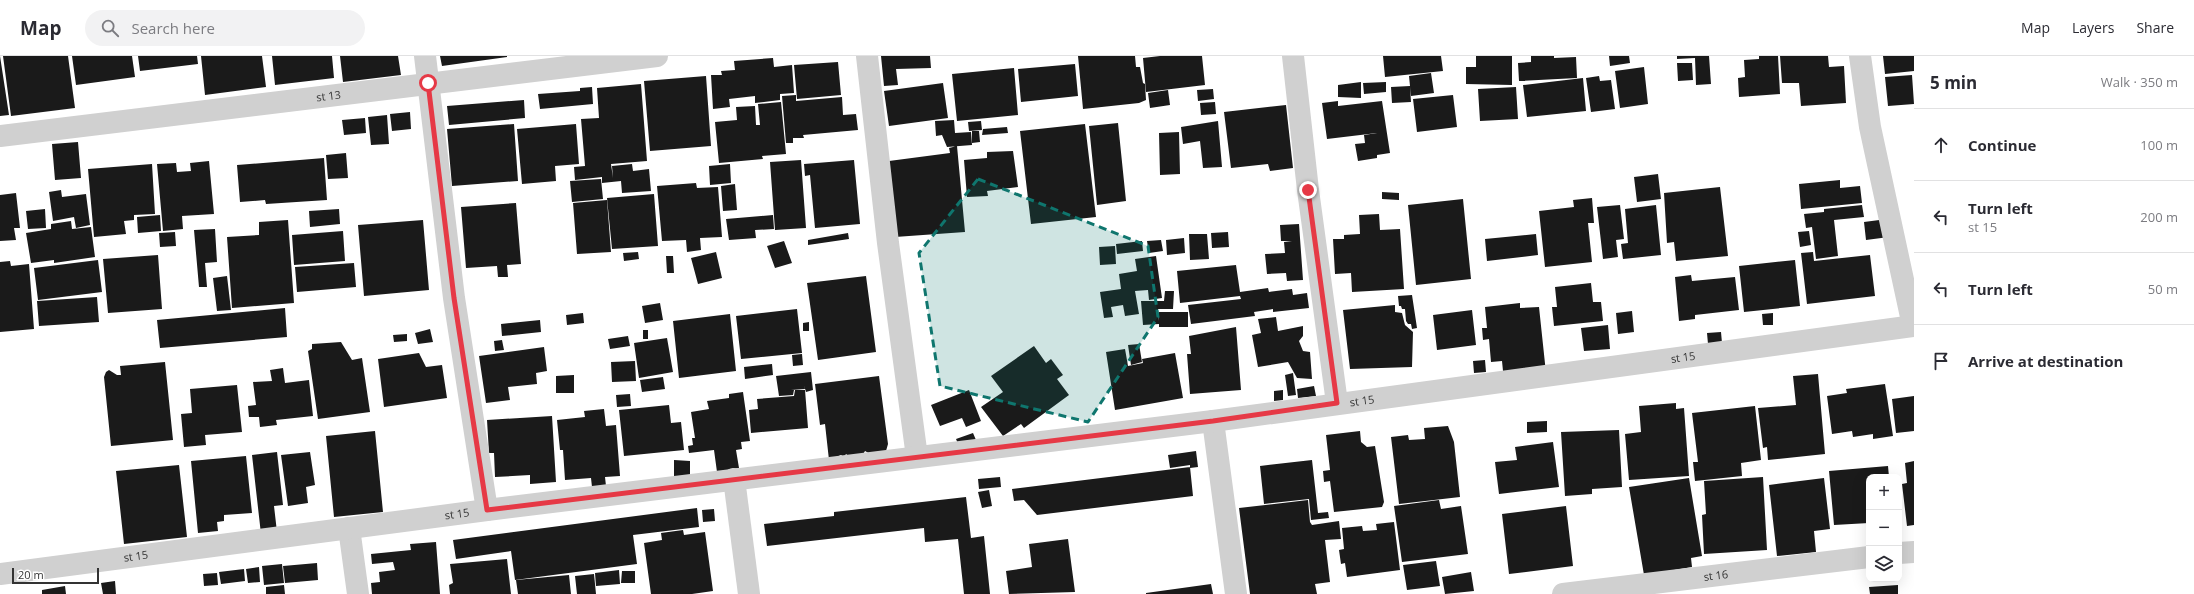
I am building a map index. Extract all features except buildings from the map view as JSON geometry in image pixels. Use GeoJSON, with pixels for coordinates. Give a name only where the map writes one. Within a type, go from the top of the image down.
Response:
{"type":"FeatureCollection","features":[{"type":"Feature","properties":{"kind":"street"},"geometry":{"type":"LineString","coordinates":[[425,56],[454,298],[487,510]]}},
{"type":"Feature","properties":{"kind":"street","name":"st 13"},"geometry":{"type":"LineString","coordinates":[[0,136],[657,56]]}},
{"type":"Feature","properties":{"kind":"street"},"geometry":{"type":"LineString","coordinates":[[867,56],[888,243],[917,457]]}},
{"type":"Feature","properties":{"kind":"street"},"geometry":{"type":"LineString","coordinates":[[1293,56],[1308,190],[1337,403]]}},
{"type":"Feature","properties":{"kind":"street"},"geometry":{"type":"LineString","coordinates":[[1860,56],[1870,127],[1914,326]]}},
{"type":"Feature","properties":{"kind":"street","name":"st 15"},"geometry":{"type":"LineString","coordinates":[[0,574],[487,510],[1213,421],[1914,326]]}},
{"type":"Feature","properties":{"kind":"street"},"geometry":{"type":"LineString","coordinates":[[1213,421],[1236,594]]}},
{"type":"Feature","properties":{"kind":"street"},"geometry":{"type":"LineString","coordinates":[[734,479],[749,594]]}},
{"type":"Feature","properties":{"kind":"street"},"geometry":{"type":"LineString","coordinates":[[349,528],[358,594]]}},
{"type":"Feature","properties":{"kind":"street"},"geometry":{"type":"LineString","coordinates":[[1902,553],[1914,552]]}},
{"type":"Feature","properties":{"kind":"street","name":"st 16"},"geometry":{"type":"LineString","coordinates":[[1563,594],[1866,557]]}},
{"type":"Feature","properties":{"kind":"highlighted area"},"geometry":{"type":"Polygon","coordinates":[[[978,179],[1148,246],[1158,317],[1088,422],[940,386],[919,253],[978,179]]]}},
{"type":"Feature","properties":{"kind":"route"},"geometry":{"type":"LineString","coordinates":[[428,83],[454,298],[470,412],[487,510],[1213,421],[1337,403],[1308,190]]}}]}
